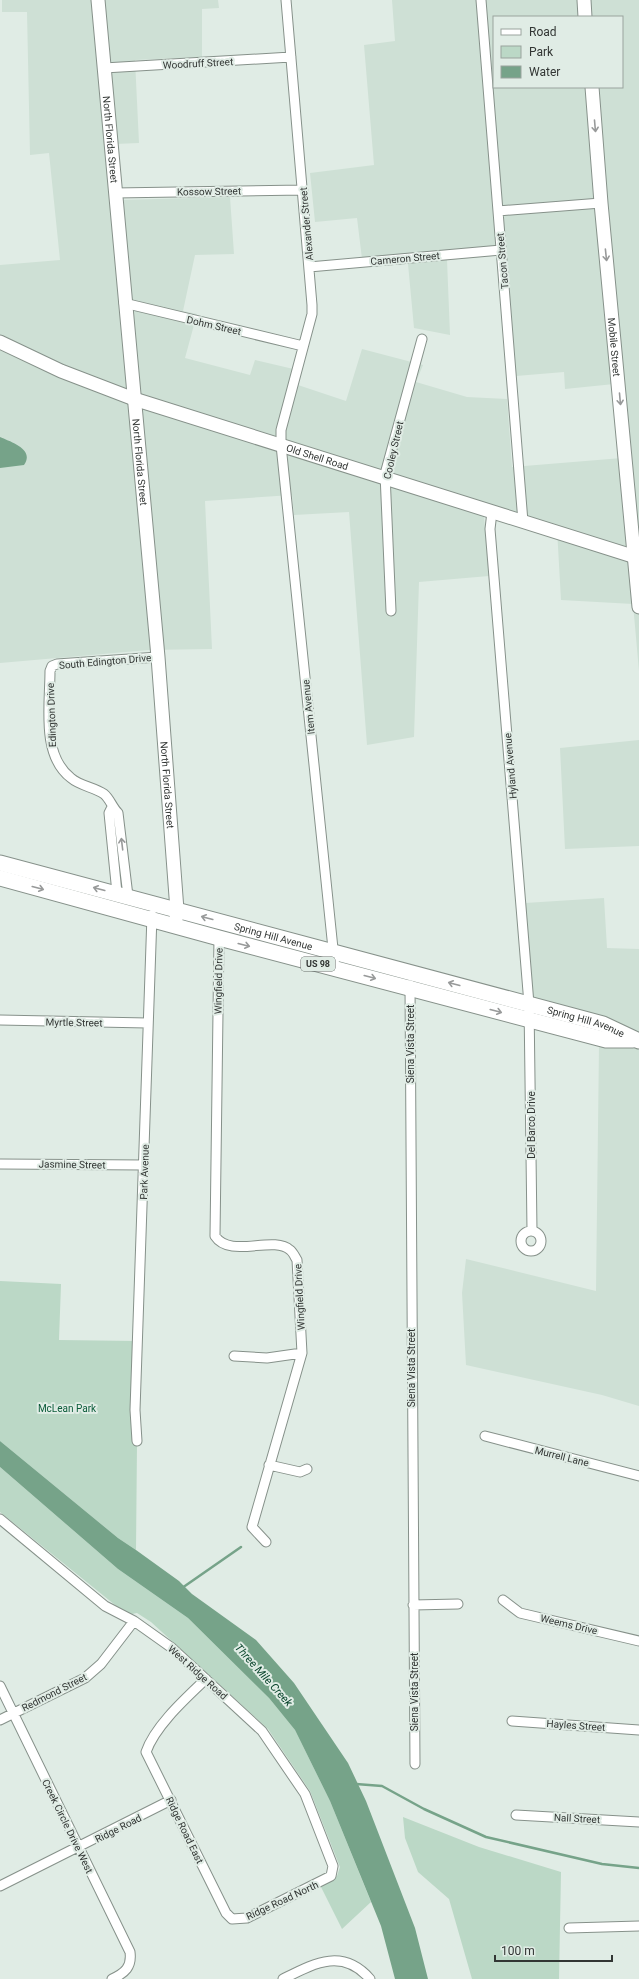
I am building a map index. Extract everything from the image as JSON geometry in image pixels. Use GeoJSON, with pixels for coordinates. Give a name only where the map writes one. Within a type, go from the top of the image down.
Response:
{"type":"FeatureCollection","features":[{"type":"Feature","properties":{"kind":"main road","name":"Spring Hill Avenue"},"geometry":{"type":"LineString","coordinates":[[0,863],[610,1026],[639,1041]]}},
{"type":"Feature","properties":{"kind":"main road","name":"Spring Hill Avenue"},"geometry":{"type":"LineString","coordinates":[[0,878],[219,938],[606,1040],[639,1041]]}},
{"type":"Feature","properties":{"kind":"street","name":"North Florida Street"},"geometry":{"type":"LineString","coordinates":[[98,0],[124,303],[158,657],[177,910],[174,925]]}},
{"type":"Feature","properties":{"kind":"street","name":"Alexander Street"},"geometry":{"type":"LineString","coordinates":[[281,445],[281,430],[312,314],[286,0]]}},
{"type":"Feature","properties":{"kind":"street","name":"Tacon Street"},"geometry":{"type":"LineString","coordinates":[[481,0],[523,522]]}},
{"type":"Feature","properties":{"kind":"street"},"geometry":{"type":"LineString","coordinates":[[584,0],[585,16]]}},
{"type":"Feature","properties":{"kind":"street","name":"Woodruff Street"},"geometry":{"type":"LineString","coordinates":[[104,68],[291,57]]}},
{"type":"Feature","properties":{"kind":"street","name":"Mobile Street"},"geometry":{"type":"LineString","coordinates":[[592,88],[601,203],[637,557],[639,607]]}},
{"type":"Feature","properties":{"kind":"street","name":"Kossow Street"},"geometry":{"type":"LineString","coordinates":[[114,192],[302,190]]}},
{"type":"Feature","properties":{"kind":"street"},"geometry":{"type":"LineString","coordinates":[[498,211],[601,203]]}},
{"type":"Feature","properties":{"kind":"street","name":"Cameron Street"},"geometry":{"type":"LineString","coordinates":[[309,267],[501,250]]}},
{"type":"Feature","properties":{"kind":"street","name":"Dohm Street"},"geometry":{"type":"LineString","coordinates":[[124,303],[303,346]]}},
{"type":"Feature","properties":{"kind":"street","name":"Cooley Street"},"geometry":{"type":"LineString","coordinates":[[391,611],[384,478],[422,339]]}},
{"type":"Feature","properties":{"kind":"street","name":"Old Shell Road"},"geometry":{"type":"LineString","coordinates":[[0,342],[61,371],[134,399],[637,557]]}},
{"type":"Feature","properties":{"kind":"street","name":"Item Avenue"},"geometry":{"type":"LineString","coordinates":[[281,445],[335,968]]}},
{"type":"Feature","properties":{"kind":"street","name":"Hyland Avenue"},"geometry":{"type":"LineString","coordinates":[[492,512],[490,529],[530,1020]]}},
{"type":"Feature","properties":{"kind":"street","name":"South Edington Drive"},"geometry":{"type":"LineString","coordinates":[[52,666],[57,664],[158,657]]}},
{"type":"Feature","properties":{"kind":"street","name":"Edington Drive"},"geometry":{"type":"LineString","coordinates":[[52,666],[50,671],[51,747],[55,759],[71,779],[85,787],[102,793],[109,798],[112,807],[118,813],[123,895]]}},
{"type":"Feature","properties":{"kind":"street","name":"Park Avenue"},"geometry":{"type":"LineString","coordinates":[[137,1441],[134,1410],[144,1165],[151,919],[155,904]]}},
{"type":"Feature","properties":{"kind":"street","name":"Wingfield Drive"},"geometry":{"type":"LineString","coordinates":[[219,938],[215,1236],[220,1243],[232,1246],[272,1245],[289,1249],[298,1260],[302,1353],[252,1527],[266,1542]]}},
{"type":"Feature","properties":{"kind":"street","name":"Siena Vista Street"},"geometry":{"type":"LineString","coordinates":[[410,972],[415,1764]]}},
{"type":"Feature","properties":{"kind":"street","name":"Myrtle Street"},"geometry":{"type":"LineString","coordinates":[[0,1020],[147,1023]]}},
{"type":"Feature","properties":{"kind":"street","name":"Del Barco Drive"},"geometry":{"type":"LineString","coordinates":[[530,1020],[532,1230]]}},
{"type":"Feature","properties":{"kind":"street","name":"Jasmine Street"},"geometry":{"type":"LineString","coordinates":[[0,1164],[144,1165]]}},
{"type":"Feature","properties":{"kind":"street"},"geometry":{"type":"LineString","coordinates":[[234,1356],[267,1358],[302,1353]]}},
{"type":"Feature","properties":{"kind":"street","name":"Murrell Lane"},"geometry":{"type":"LineString","coordinates":[[485,1436],[639,1476]]}},
{"type":"Feature","properties":{"kind":"street"},"geometry":{"type":"LineString","coordinates":[[269,1465],[300,1472],[308,1469]]}},
{"type":"Feature","properties":{"kind":"street","name":"West Ridge Road"},"geometry":{"type":"LineString","coordinates":[[0,1519],[105,1606],[134,1621],[172,1648],[262,1730],[305,1794],[333,1866],[331,1876]]}},
{"type":"Feature","properties":{"kind":"street","name":"Weems Drive"},"geometry":{"type":"LineString","coordinates":[[503,1600],[520,1613],[639,1641]]}},
{"type":"Feature","properties":{"kind":"street"},"geometry":{"type":"LineString","coordinates":[[413,1605],[458,1604]]}},
{"type":"Feature","properties":{"kind":"street","name":"Redmond Street"},"geometry":{"type":"LineString","coordinates":[[0,1720],[85,1678],[101,1664],[134,1621]]}},
{"type":"Feature","properties":{"kind":"street","name":"Ridge Road East"},"geometry":{"type":"LineString","coordinates":[[206,1679],[151,1739],[146,1752],[226,1913],[232,1919]]}},
{"type":"Feature","properties":{"kind":"street","name":"Creek Circle Drive West"},"geometry":{"type":"LineString","coordinates":[[0,1686],[130,1952],[131,1960],[126,1971],[112,1979]]}},
{"type":"Feature","properties":{"kind":"street","name":"Hayles Street"},"geometry":{"type":"LineString","coordinates":[[512,1721],[639,1730]]}},
{"type":"Feature","properties":{"kind":"street","name":"Ridge Road"},"geometry":{"type":"LineString","coordinates":[[0,1886],[171,1800]]}},
{"type":"Feature","properties":{"kind":"street","name":"Nall Street"},"geometry":{"type":"LineString","coordinates":[[516,1815],[639,1822]]}},
{"type":"Feature","properties":{"kind":"street","name":"Ridge Road North"},"geometry":{"type":"LineString","coordinates":[[232,1919],[247,1918],[331,1876]]}},
{"type":"Feature","properties":{"kind":"street"},"geometry":{"type":"LineString","coordinates":[[568,1928],[639,1926]]}},
{"type":"Feature","properties":{"kind":"street"},"geometry":{"type":"LineString","coordinates":[[283,1979],[317,1962],[331,1960],[352,1966],[360,1970],[370,1979]]}},
{"type":"Feature","properties":{"kind":"shaded area"},"geometry":{"type":"Polygon","coordinates":[[[2,0],[218,0],[219,8],[202,9],[202,57],[135,60],[139,143],[115,144],[120,200],[230,197],[234,254],[195,255],[183,311],[197,314],[185,358],[250,375],[255,360],[302,371],[298,385],[346,401],[362,349],[423,365],[416,382],[467,397],[507,399],[512,467],[622,458],[626,548],[639,552],[639,671],[633,604],[561,600],[557,529],[483,504],[489,576],[419,582],[414,737],[367,745],[349,512],[294,515],[292,495],[205,501],[212,649],[149,650],[0,663],[0,265],[60,260],[49,153],[30,155],[27,12],[2,12],[2,0]]]}},
{"type":"Feature","properties":{"kind":"shaded area"},"geometry":{"type":"Polygon","coordinates":[[[392,0],[581,0],[583,16],[493,16],[493,88],[623,88],[623,16],[591,16],[590,0],[639,0],[639,551],[624,383],[565,389],[564,372],[516,376],[504,255],[447,260],[450,335],[414,328],[408,264],[363,267],[357,218],[315,222],[310,173],[374,165],[364,45],[395,41],[392,0]]]}},
{"type":"Feature","properties":{"kind":"shaded area"},"geometry":{"type":"Polygon","coordinates":[[[639,740],[639,846],[565,849],[560,748],[639,740]]]}},
{"type":"Feature","properties":{"kind":"shaded area"},"geometry":{"type":"Polygon","coordinates":[[[604,898],[607,948],[639,949],[639,1406],[602,1395],[466,1365],[462,1293],[466,1259],[596,1291],[599,1045],[532,1001],[525,903],[604,898]]]}},
{"type":"Feature","properties":{"kind":"green space","name":"McLean Park"},"geometry":{"type":"Polygon","coordinates":[[[0,1281],[61,1284],[59,1340],[138,1341],[136,1550],[118,1538],[0,1441],[0,1281]]]}},
{"type":"Feature","properties":{"kind":"green space"},"geometry":{"type":"Polygon","coordinates":[[[0,1467],[118,1569],[188,1618],[269,1698],[295,1730],[330,1801],[371,1902],[342,1929],[321,1887],[337,1876],[340,1867],[310,1791],[268,1729],[151,1622],[137,1613],[127,1615],[0,1512],[0,1467]]]}},
{"type":"Feature","properties":{"kind":"green space"},"geometry":{"type":"Polygon","coordinates":[[[403,1817],[479,1847],[561,1872],[559,1979],[472,1979],[449,1899],[418,1872],[405,1838],[403,1817]]]}},
{"type":"Feature","properties":{"kind":"water"},"geometry":{"type":"Polygon","coordinates":[[[0,437],[24,450],[27,459],[24,465],[0,468],[0,437]]]}},
{"type":"Feature","properties":{"kind":"water","name":"Three Mile Creek"},"geometry":{"type":"Polygon","coordinates":[[[0,1441],[118,1538],[179,1581],[192,1594],[256,1640],[294,1683],[348,1763],[366,1801],[415,1928],[428,1979],[395,1979],[381,1926],[330,1801],[295,1730],[269,1698],[188,1618],[118,1569],[0,1467],[0,1441]]]}},
{"type":"Feature","properties":{"kind":"waterway"},"geometry":{"type":"LineString","coordinates":[[182,1588],[241,1547]]}},
{"type":"Feature","properties":{"kind":"waterway"},"geometry":{"type":"LineString","coordinates":[[356,1784],[382,1786],[424,1809],[486,1837],[602,1864],[639,1868]]}}]}
